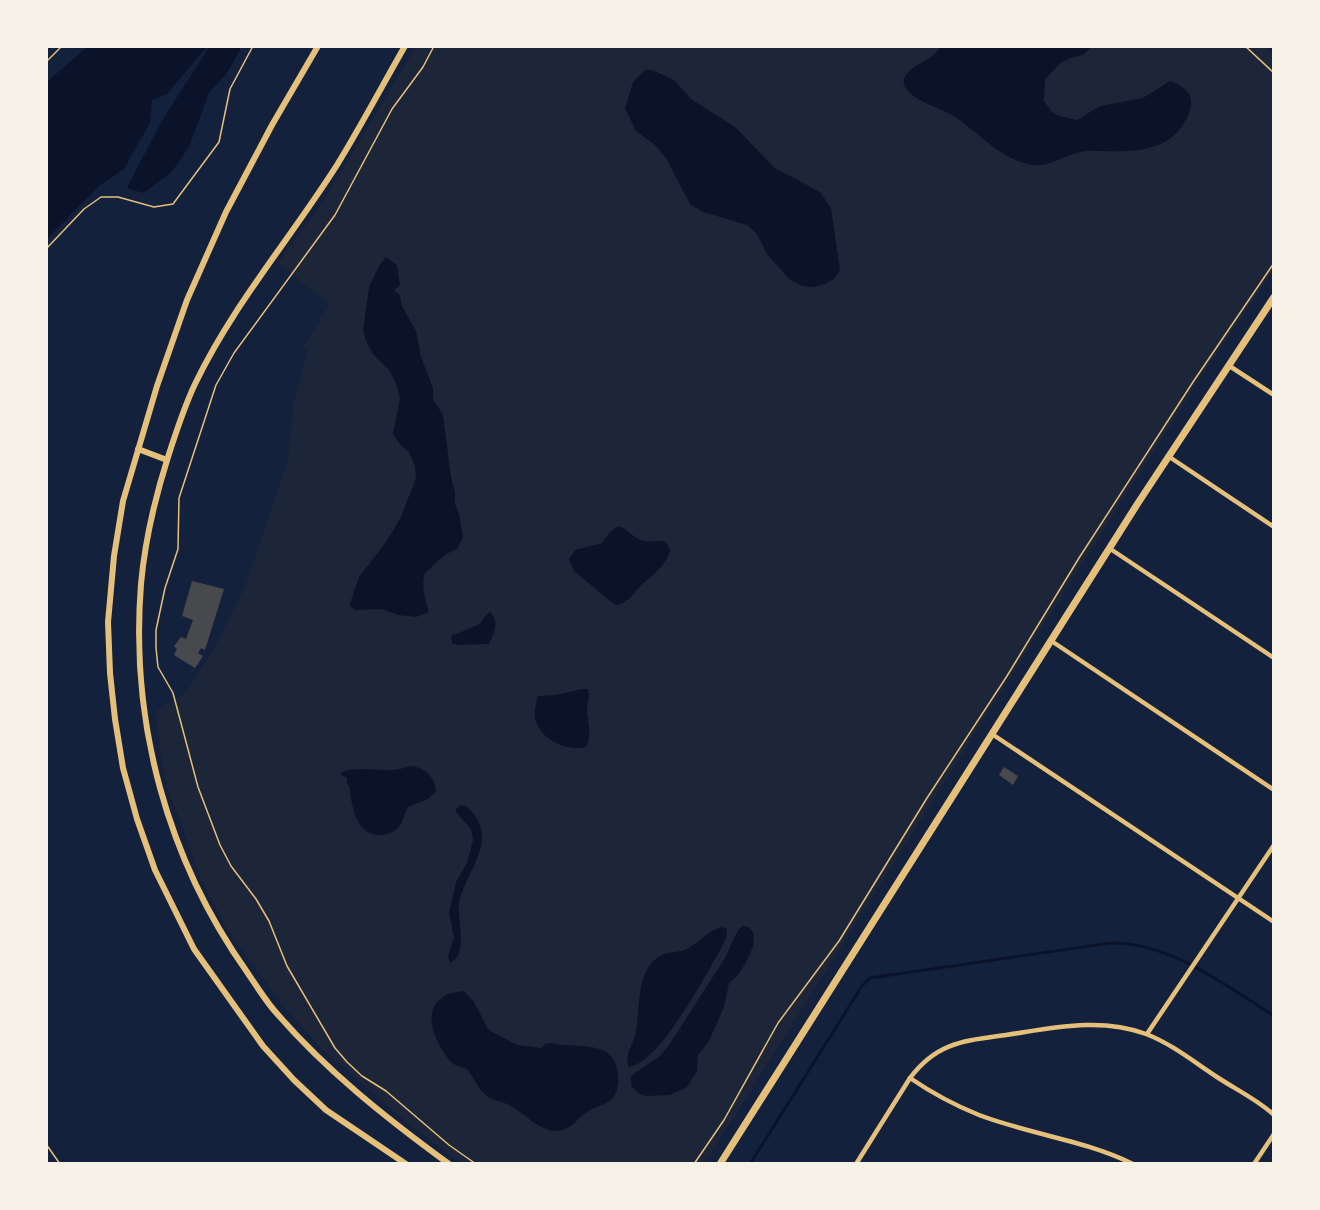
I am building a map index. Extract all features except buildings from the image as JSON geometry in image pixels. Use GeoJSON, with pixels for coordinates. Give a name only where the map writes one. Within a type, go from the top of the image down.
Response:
{"type":"FeatureCollection","features":[{"type":"Feature","properties":{"kind":"main road"},"geometry":{"type":"LineString","coordinates":[[720,1164],[1050,640],[1168,456],[1274,297]]}},
{"type":"Feature","properties":{"kind":"street"},"geometry":{"type":"LineString","coordinates":[[318,46],[272,125],[221,222],[187,300],[157,386],[123,501],[114,556],[108,622],[110,673],[123,768],[155,870],[194,949],[263,1046],[294,1080],[326,1110],[406,1164]]}},
{"type":"Feature","properties":{"kind":"street"},"geometry":{"type":"LineString","coordinates":[[405,46],[336,165],[241,302],[213,349],[178,423],[157,492],[147,539],[141,581],[139,640],[141,687],[158,782],[173,832],[216,927],[271,1007],[333,1071],[371,1104],[449,1164]]}},
{"type":"Feature","properties":{"kind":"street"},"geometry":{"type":"LineString","coordinates":[[1228,365],[1274,395]]}},
{"type":"Feature","properties":{"kind":"street"},"geometry":{"type":"LineString","coordinates":[[138,449],[167,460]]}},
{"type":"Feature","properties":{"kind":"street"},"geometry":{"type":"LineString","coordinates":[[1168,456],[1274,527]]}},
{"type":"Feature","properties":{"kind":"street"},"geometry":{"type":"LineString","coordinates":[[1109,548],[1274,658]]}},
{"type":"Feature","properties":{"kind":"street"},"geometry":{"type":"LineString","coordinates":[[1050,640],[1274,790]]}},
{"type":"Feature","properties":{"kind":"street"},"geometry":{"type":"LineString","coordinates":[[992,734],[1274,922]]}},
{"type":"Feature","properties":{"kind":"street"},"geometry":{"type":"LineString","coordinates":[[1147,1034],[1274,845]]}},
{"type":"Feature","properties":{"kind":"street"},"geometry":{"type":"LineString","coordinates":[[856,1164],[910,1078],[918,1067],[935,1052],[963,1041],[1089,1024],[1102,1024],[1147,1034],[1174,1048],[1274,1115]]}},
{"type":"Feature","properties":{"kind":"street"},"geometry":{"type":"LineString","coordinates":[[910,1078],[947,1101],[981,1116],[1118,1156],[1133,1164]]}},
{"type":"Feature","properties":{"kind":"street"},"geometry":{"type":"LineString","coordinates":[[1254,1164],[1274,1134]]}},
{"type":"Feature","properties":{"kind":"path"},"geometry":{"type":"LineString","coordinates":[[46,62],[62,46]]}},
{"type":"Feature","properties":{"kind":"path"},"geometry":{"type":"LineString","coordinates":[[46,249],[84,209],[101,197],[118,197],[154,207],[173,204],[219,142],[230,89],[253,46]]}},
{"type":"Feature","properties":{"kind":"path"},"geometry":{"type":"LineString","coordinates":[[434,46],[423,67],[392,109],[335,215],[236,350],[218,382],[179,498],[178,549],[165,588],[156,630],[156,648],[158,668],[173,693],[198,787],[222,851],[269,921],[287,966],[335,1048],[362,1076],[386,1091],[449,1145],[476,1164]]}},
{"type":"Feature","properties":{"kind":"path"},"geometry":{"type":"LineString","coordinates":[[1245,46],[1274,73]]}},
{"type":"Feature","properties":{"kind":"path"},"geometry":{"type":"LineString","coordinates":[[694,1164],[724,1120],[759,1054],[782,1017],[839,941],[1079,558],[1209,358],[1274,263]]}},
{"type":"Feature","properties":{"kind":"path"},"geometry":{"type":"LineString","coordinates":[[46,1144],[60,1164]]}},
{"type":"Feature","properties":{"kind":"shaded area"},"geometry":{"type":"Polygon","coordinates":[[[88,46],[207,47],[167,94],[152,100],[150,123],[124,169],[99,186],[47,239],[47,82],[88,46]]]}},
{"type":"Feature","properties":{"kind":"shaded area"},"geometry":{"type":"Polygon","coordinates":[[[1265,46],[1273,54],[1273,271],[1210,364],[1099,537],[705,1163],[461,1163],[405,1121],[320,1047],[287,1010],[228,931],[202,881],[165,780],[155,712],[186,693],[217,643],[244,589],[288,461],[294,401],[308,351],[303,347],[330,304],[278,263],[323,202],[416,47],[1265,46]]]}},
{"type":"Feature","properties":{"kind":"shaded area"},"geometry":{"type":"Polygon","coordinates":[[[209,47],[240,47],[240,50],[227,73],[209,93],[189,147],[171,173],[143,193],[127,188],[161,122],[209,47]]]}},
{"type":"Feature","properties":{"kind":"shaded area"},"geometry":{"type":"Polygon","coordinates":[[[941,47],[1092,47],[1083,55],[1059,64],[1045,80],[1044,101],[1052,112],[1059,116],[1077,120],[1100,106],[1143,98],[1170,81],[1187,91],[1191,98],[1191,108],[1177,133],[1158,145],[1125,151],[1083,151],[1050,163],[1032,165],[1009,157],[952,115],[916,98],[908,91],[904,84],[905,77],[941,47]]]}},
{"type":"Feature","properties":{"kind":"shaded area"},"geometry":{"type":"Polygon","coordinates":[[[645,70],[652,70],[674,80],[691,99],[735,127],[775,168],[820,192],[831,208],[840,270],[834,279],[814,287],[802,286],[789,279],[767,254],[757,234],[747,225],[703,212],[690,204],[666,158],[655,145],[636,131],[625,108],[633,82],[645,70]]]}},
{"type":"Feature","properties":{"kind":"shaded area"},"geometry":{"type":"Polygon","coordinates":[[[386,257],[397,265],[400,286],[395,289],[395,292],[400,295],[401,304],[416,331],[421,357],[433,388],[433,399],[443,415],[455,504],[463,537],[457,549],[446,554],[425,573],[423,587],[429,612],[416,617],[398,615],[382,609],[355,610],[350,606],[359,577],[386,542],[401,517],[416,478],[415,466],[409,452],[401,446],[393,434],[400,399],[396,384],[390,371],[373,354],[363,331],[369,287],[386,257]]]}},
{"type":"Feature","properties":{"kind":"shaded area"},"geometry":{"type":"Polygon","coordinates":[[[618,526],[640,540],[664,541],[670,551],[662,566],[630,598],[615,605],[574,571],[569,559],[575,550],[602,543],[618,526]]]}},
{"type":"Feature","properties":{"kind":"shaded area"},"geometry":{"type":"Polygon","coordinates":[[[490,612],[495,623],[489,644],[459,645],[452,643],[451,636],[480,624],[490,612]]]}},
{"type":"Feature","properties":{"kind":"shaded area"},"geometry":{"type":"Polygon","coordinates":[[[588,689],[589,692],[588,742],[586,747],[563,746],[548,738],[538,725],[535,716],[537,698],[588,689]]]}},
{"type":"Feature","properties":{"kind":"shaded area"},"geometry":{"type":"Polygon","coordinates":[[[409,766],[420,768],[428,774],[434,782],[436,792],[426,800],[408,807],[401,824],[393,832],[379,835],[365,830],[356,817],[347,778],[341,775],[342,772],[359,769],[393,770],[409,766]]]}},
{"type":"Feature","properties":{"kind":"shaded area"},"geometry":{"type":"Polygon","coordinates":[[[461,805],[466,806],[475,816],[481,827],[482,837],[477,860],[459,903],[461,945],[459,953],[450,963],[448,956],[454,937],[449,913],[456,882],[467,863],[473,840],[471,829],[456,812],[461,805]]]}},
{"type":"Feature","properties":{"kind":"shaded area"},"geometry":{"type":"Polygon","coordinates":[[[742,926],[749,927],[754,934],[753,947],[739,974],[729,983],[724,1007],[708,1043],[698,1055],[697,1071],[687,1087],[670,1095],[639,1094],[631,1086],[631,1076],[660,1056],[669,1045],[725,958],[742,926]]]}},
{"type":"Feature","properties":{"kind":"shaded area"},"geometry":{"type":"Polygon","coordinates":[[[723,927],[727,929],[722,947],[681,1016],[654,1050],[641,1062],[629,1067],[628,1055],[637,1026],[643,978],[648,968],[655,959],[665,954],[685,950],[713,930],[723,927]]]}},
{"type":"Feature","properties":{"kind":"shaded area"},"geometry":{"type":"Polygon","coordinates":[[[464,991],[474,1002],[488,1029],[517,1045],[541,1048],[551,1043],[596,1048],[609,1054],[616,1064],[618,1077],[615,1096],[560,1131],[542,1127],[513,1107],[488,1097],[467,1069],[450,1061],[437,1040],[433,1028],[433,1008],[439,1000],[449,994],[464,991]]]}},
{"type":"Feature","properties":{"kind":"waterway"},"geometry":{"type":"LineString","coordinates":[[750,1164],[862,986],[870,978],[1110,943],[1132,944],[1153,949],[1196,967],[1274,1016]]}}]}
